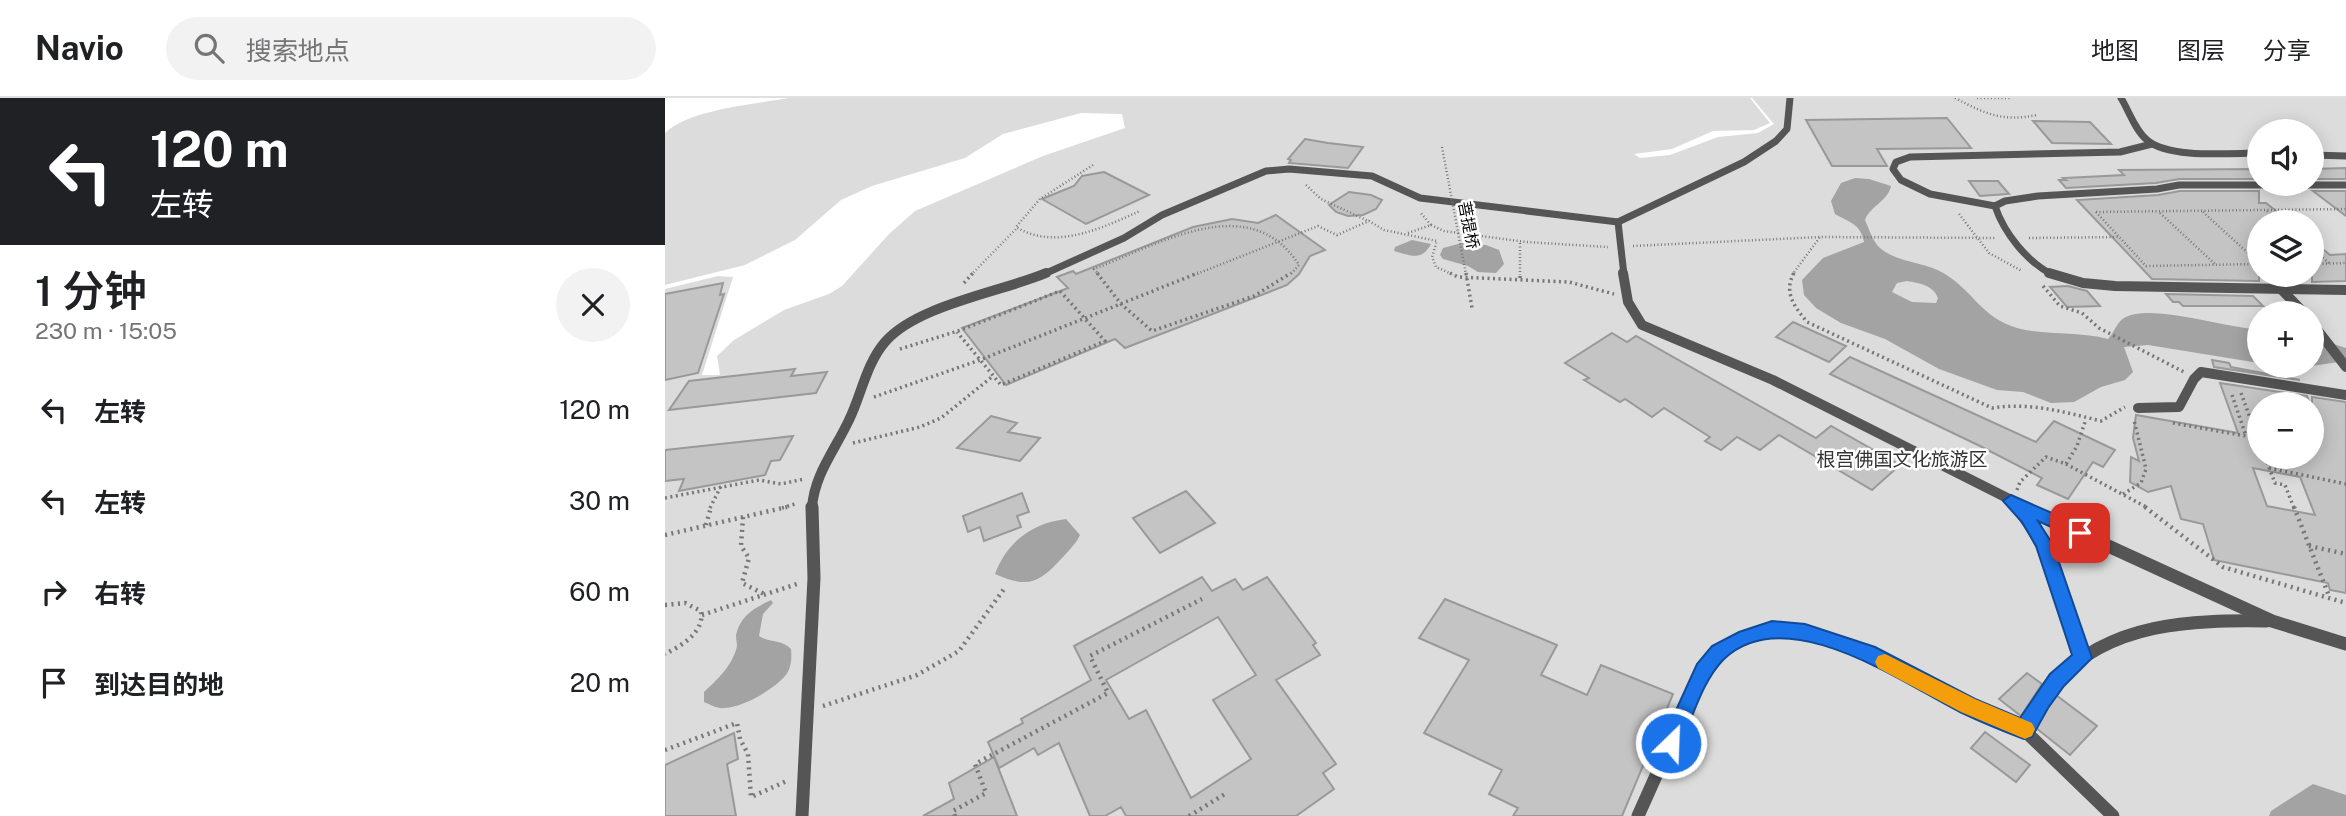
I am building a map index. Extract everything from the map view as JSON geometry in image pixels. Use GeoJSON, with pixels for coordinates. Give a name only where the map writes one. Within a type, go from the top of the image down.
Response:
{"type":"FeatureCollection","features":[{"type":"Feature","properties":{"kind":"lane"},"geometry":{"type":"LineString","coordinates":[[802,816],[814,578],[814,497],[819,475],[856,404],[877,354],[898,331],[939,310],[1043,275],[1124,238],[1173,210],[1253,175],[1280,169],[1372,176],[1420,198],[1618,222],[1761,151],[1787,129],[1790,98]]}},
{"type":"Feature","properties":{"kind":"lane"},"geometry":{"type":"LineString","coordinates":[[2121,98],[2145,138],[2152,144]]}},
{"type":"Feature","properties":{"kind":"lane"},"geometry":{"type":"LineString","coordinates":[[2247,152],[2178,149],[2152,144],[2120,152],[1910,157],[1893,165],[1896,176],[1912,187],[1954,199],[1996,206],[2005,201],[2038,196],[2157,189],[2179,185],[2346,185]]}},
{"type":"Feature","properties":{"kind":"lane"},"geometry":{"type":"LineString","coordinates":[[2324,155],[2346,156]]}},
{"type":"Feature","properties":{"kind":"lane"},"geometry":{"type":"LineString","coordinates":[[1996,206],[2000,220],[2033,262],[2053,275],[2132,287],[2346,290]]}},
{"type":"Feature","properties":{"kind":"lane"},"geometry":{"type":"LineString","coordinates":[[1618,222],[1625,269],[1625,296],[1631,314],[1642,325],[1773,380],[2011,501],[2272,621],[2346,644]]}},
{"type":"Feature","properties":{"kind":"lane"},"geometry":{"type":"LineString","coordinates":[[2282,290],[2293,301]]}},
{"type":"Feature","properties":{"kind":"lane"},"geometry":{"type":"LineString","coordinates":[[2324,338],[2346,368]]}},
{"type":"Feature","properties":{"kind":"lane"},"geometry":{"type":"LineString","coordinates":[[2138,408],[2179,407],[2187,400],[2198,372],[2212,372],[2346,395]]}},
{"type":"Feature","properties":{"kind":"lane"},"geometry":{"type":"LineString","coordinates":[[2011,501],[2028,518],[2044,545],[2083,658]]}},
{"type":"Feature","properties":{"kind":"lane"},"geometry":{"type":"LineString","coordinates":[[2024,730],[2057,680],[2083,658],[2134,635],[2175,623],[2272,621]]}},
{"type":"Feature","properties":{"kind":"lane"},"geometry":{"type":"LineString","coordinates":[[1638,816],[1704,670],[1719,652],[1772,629],[1805,632],[1868,653],[1968,705],[2024,730],[2113,816]]}},
{"type":"Feature","properties":{"kind":"path"},"geometry":{"type":"LineString","coordinates":[[1955,98],[1998,119],[2012,121],[2037,115]]}},
{"type":"Feature","properties":{"kind":"path"},"geometry":{"type":"LineString","coordinates":[[1977,98],[2010,98]]}},
{"type":"Feature","properties":{"kind":"path","name":"菩提桥"},"geometry":{"type":"LineString","coordinates":[[1442,147],[1472,308]]}},
{"type":"Feature","properties":{"kind":"path"},"geometry":{"type":"LineString","coordinates":[[939,310],[1017,228],[1022,218],[1042,197],[1093,164]]}},
{"type":"Feature","properties":{"kind":"path"},"geometry":{"type":"LineString","coordinates":[[1280,169],[1306,185],[1321,199],[1369,221],[1384,231],[1426,236],[1437,241],[1432,257],[1441,270],[1458,277],[1569,282],[1625,296]]}},
{"type":"Feature","properties":{"kind":"path"},"geometry":{"type":"LineString","coordinates":[[1420,198],[1420,213],[1431,225],[1444,231],[1569,248],[1820,237],[1895,237]]}},
{"type":"Feature","properties":{"kind":"path"},"geometry":{"type":"LineString","coordinates":[[1954,199],[1957,210],[1976,238],[1997,260],[2028,273],[2053,275]]}},
{"type":"Feature","properties":{"kind":"path"},"geometry":{"type":"LineString","coordinates":[[2265,210],[2346,209]]}},
{"type":"Feature","properties":{"kind":"path"},"geometry":{"type":"LineString","coordinates":[[1017,228],[1028,236],[1041,238],[1072,235],[1106,227],[1141,210]]}},
{"type":"Feature","properties":{"kind":"path"},"geometry":{"type":"LineString","coordinates":[[2247,210],[2096,212],[2146,266],[2247,264]]}},
{"type":"Feature","properties":{"kind":"path"},"geometry":{"type":"LineString","coordinates":[[2159,211],[2216,265]]}},
{"type":"Feature","properties":{"kind":"path"},"geometry":{"type":"LineString","coordinates":[[2201,211],[2247,253]]}},
{"type":"Feature","properties":{"kind":"path"},"geometry":{"type":"LineString","coordinates":[[856,404],[980,360],[1318,226],[1336,235],[1369,221]]}},
{"type":"Feature","properties":{"kind":"path"},"geometry":{"type":"LineString","coordinates":[[1241,224],[1256,229],[1294,255],[1299,265],[1281,282],[1261,293],[1152,331],[1121,304],[1094,269],[1200,229],[1241,224]]}},
{"type":"Feature","properties":{"kind":"path"},"geometry":{"type":"LineString","coordinates":[[1406,233],[1431,225]]}},
{"type":"Feature","properties":{"kind":"path"},"geometry":{"type":"LineString","coordinates":[[1820,237],[1789,278],[1789,298],[1807,322],[1992,408],[2016,404],[2046,407],[2101,421],[2124,407],[2138,408]]}},
{"type":"Feature","properties":{"kind":"path"},"geometry":{"type":"LineString","coordinates":[[1520,243],[1520,278]]}},
{"type":"Feature","properties":{"kind":"path"},"geometry":{"type":"LineString","coordinates":[[2324,259],[2329,263]]}},
{"type":"Feature","properties":{"kind":"path"},"geometry":{"type":"LineString","coordinates":[[2324,263],[2346,263]]}},
{"type":"Feature","properties":{"kind":"path"},"geometry":{"type":"LineString","coordinates":[[2039,281],[2060,306],[2082,313],[2099,327],[2146,354],[2194,377]]}},
{"type":"Feature","properties":{"kind":"path"},"geometry":{"type":"LineString","coordinates":[[877,354],[935,341],[957,332],[1060,291],[1105,341],[1000,385],[957,332]]}},
{"type":"Feature","properties":{"kind":"path"},"geometry":{"type":"LineString","coordinates":[[834,448],[920,427],[941,418],[993,376]]}},
{"type":"Feature","properties":{"kind":"path"},"geometry":{"type":"LineString","coordinates":[[2171,423],[2246,436],[2229,386],[2252,390]]}},
{"type":"Feature","properties":{"kind":"path"},"geometry":{"type":"LineString","coordinates":[[2239,388],[2247,410]]}},
{"type":"Feature","properties":{"kind":"path"},"geometry":{"type":"LineString","coordinates":[[2123,494],[2144,479],[2146,469],[2134,417],[2146,419]]}},
{"type":"Feature","properties":{"kind":"path"},"geometry":{"type":"LineString","coordinates":[[2066,464],[2077,446],[2086,419]]}},
{"type":"Feature","properties":{"kind":"path"},"geometry":{"type":"LineString","coordinates":[[2011,501],[2020,482],[2046,457],[2066,464],[2123,494],[2168,523],[2221,566],[2271,585],[2329,596],[2346,603]]}},
{"type":"Feature","properties":{"kind":"path"},"geometry":{"type":"LineString","coordinates":[[2269,469],[2275,483],[2285,485],[2329,596]]}},
{"type":"Feature","properties":{"kind":"path"},"geometry":{"type":"LineString","coordinates":[[2274,469],[2346,484]]}},
{"type":"Feature","properties":{"kind":"path"},"geometry":{"type":"LineString","coordinates":[[665,498],[759,480],[781,484],[819,475]]}},
{"type":"Feature","properties":{"kind":"path"},"geometry":{"type":"LineString","coordinates":[[706,526],[713,499],[721,486]]}},
{"type":"Feature","properties":{"kind":"path"},"geometry":{"type":"LineString","coordinates":[[665,535],[771,512],[814,497]]}},
{"type":"Feature","properties":{"kind":"path"},"geometry":{"type":"LineString","coordinates":[[743,517],[741,546],[749,558],[742,583],[767,596]]}},
{"type":"Feature","properties":{"kind":"path"},"geometry":{"type":"LineString","coordinates":[[2309,546],[2346,554]]}},
{"type":"Feature","properties":{"kind":"path"},"geometry":{"type":"LineString","coordinates":[[702,615],[767,596],[814,578]]}},
{"type":"Feature","properties":{"kind":"path"},"geometry":{"type":"LineString","coordinates":[[807,712],[917,675],[959,651],[1004,589]]}},
{"type":"Feature","properties":{"kind":"path"},"geometry":{"type":"LineString","coordinates":[[955,816],[953,811],[986,793],[975,764],[1108,694],[1090,656],[1202,599]]}},
{"type":"Feature","properties":{"kind":"path"},"geometry":{"type":"LineString","coordinates":[[665,605],[684,602],[693,604],[699,608],[702,615],[693,634],[665,654]]}},
{"type":"Feature","properties":{"kind":"path"},"geometry":{"type":"LineString","coordinates":[[665,750],[737,723],[740,738],[748,754],[751,797],[804,773]]}},
{"type":"Feature","properties":{"kind":"path"},"geometry":{"type":"LineString","coordinates":[[1189,816],[1225,794]]}},
{"type":"Feature","properties":{"kind":"green space","name":"根宫佛国文化旅游区"},"geometry":{"type":"Polygon","coordinates":[[[789,98],[1750,98],[1770,123],[1754,130],[1713,131],[1672,149],[1634,154],[1640,158],[1670,155],[1718,137],[1758,133],[1774,124],[1752,98],[2346,98],[2346,816],[665,816],[665,289],[718,276],[733,277],[702,375],[720,375],[717,356],[734,340],[784,310],[829,294],[842,286],[889,234],[915,211],[1043,156],[1125,128],[1122,114],[1081,113],[1003,134],[965,158],[872,186],[841,200],[795,240],[745,265],[665,285],[665,133],[690,118],[742,105],[789,98]]]}},
{"type":"Feature","properties":{"kind":"shaded area"},"geometry":{"type":"Polygon","coordinates":[[[1855,178],[1891,186],[1886,196],[1865,220],[1878,245],[1895,257],[1945,274],[1986,311],[2017,328],[2108,339],[2124,318],[2136,314],[2170,314],[2247,328],[2247,361],[2148,345],[2124,347],[2133,372],[2125,380],[2101,387],[2074,402],[2051,403],[2023,392],[1997,390],[1939,369],[1885,339],[1841,323],[1816,308],[1804,295],[1802,280],[1823,258],[1864,242],[1857,227],[1835,214],[1831,201],[1841,183],[1855,178]],[[1907,281],[1897,283],[1892,292],[1912,302],[1936,303],[1936,294],[1925,285],[1907,281]]]}},
{"type":"Feature","properties":{"kind":"shaded area"},"geometry":{"type":"Polygon","coordinates":[[[1412,240],[1431,244],[1420,255],[1394,251],[1395,247],[1412,240]]]}},
{"type":"Feature","properties":{"kind":"shaded area"},"geometry":{"type":"Polygon","coordinates":[[[1462,243],[1486,245],[1499,250],[1504,264],[1496,273],[1478,272],[1468,266],[1443,259],[1440,255],[1443,248],[1462,243]]]}},
{"type":"Feature","properties":{"kind":"shaded area"},"geometry":{"type":"Polygon","coordinates":[[[2324,341],[2346,348],[2346,361],[2324,364],[2324,341]]]}},
{"type":"Feature","properties":{"kind":"shaded area"},"geometry":{"type":"Polygon","coordinates":[[[1066,519],[1080,535],[1047,573],[1033,581],[1025,582],[995,574],[1006,552],[1022,536],[1042,525],[1066,519]]]}},
{"type":"Feature","properties":{"kind":"shaded area"},"geometry":{"type":"Polygon","coordinates":[[[771,600],[773,603],[763,614],[759,636],[791,649],[791,664],[787,673],[765,692],[740,705],[722,708],[704,702],[704,692],[732,660],[737,646],[738,628],[744,618],[771,600]]]}},
{"type":"Feature","properties":{"kind":"shaded area"},"geometry":{"type":"Polygon","coordinates":[[[2313,784],[2346,795],[2346,816],[2269,816],[2271,811],[2313,784]]]}},
{"type":"Feature","properties":{"kind":"building"},"geometry":{"type":"Polygon","coordinates":[[[1947,118],[1971,148],[1877,149],[1887,166],[1832,166],[1806,120],[1947,118]]]}},
{"type":"Feature","properties":{"kind":"building"},"geometry":{"type":"Polygon","coordinates":[[[2033,121],[2090,122],[2111,144],[2052,143],[2033,121]]]}},
{"type":"Feature","properties":{"kind":"building"},"geometry":{"type":"Polygon","coordinates":[[[1305,139],[1363,147],[1348,168],[1289,163],[1291,160],[1288,159],[1305,139]]]}},
{"type":"Feature","properties":{"kind":"building"},"geometry":{"type":"Polygon","coordinates":[[[2346,168],[2346,179],[2324,179],[2324,169],[2346,168]]]}},
{"type":"Feature","properties":{"kind":"building"},"geometry":{"type":"Polygon","coordinates":[[[2247,169],[2247,179],[2179,179],[2156,183],[2066,188],[2059,180],[2124,175],[2119,170],[2247,169]]]}},
{"type":"Feature","properties":{"kind":"building"},"geometry":{"type":"Polygon","coordinates":[[[1104,172],[1149,195],[1086,224],[1042,199],[1074,186],[1082,176],[1104,172]]]}},
{"type":"Feature","properties":{"kind":"building"},"geometry":{"type":"Polygon","coordinates":[[[1969,181],[1998,181],[2009,194],[1980,196],[1969,181]]]}},
{"type":"Feature","properties":{"kind":"building"},"geometry":{"type":"Polygon","coordinates":[[[2180,191],[2247,191],[2247,196],[2259,196],[2259,203],[2266,203],[2275,210],[2247,210],[2247,281],[2152,279],[2077,200],[2180,191]]]}},
{"type":"Feature","properties":{"kind":"building"},"geometry":{"type":"Polygon","coordinates":[[[2324,191],[2346,191],[2346,216],[2320,196],[2324,196],[2324,191]]]}},
{"type":"Feature","properties":{"kind":"building"},"geometry":{"type":"Polygon","coordinates":[[[1349,192],[1371,195],[1382,200],[1376,209],[1363,215],[1348,216],[1336,212],[1329,205],[1349,192]]]}},
{"type":"Feature","properties":{"kind":"building"},"geometry":{"type":"Polygon","coordinates":[[[1276,215],[1325,250],[1310,256],[1299,274],[1287,285],[1125,348],[1115,339],[1006,385],[962,328],[1068,288],[1057,277],[1073,271],[1076,274],[1193,227],[1232,219],[1258,223],[1276,215]]]}},
{"type":"Feature","properties":{"kind":"building"},"geometry":{"type":"Polygon","coordinates":[[[2324,250],[2330,255],[2346,254],[2346,281],[2324,282],[2324,250]]]}},
{"type":"Feature","properties":{"kind":"building"},"geometry":{"type":"Polygon","coordinates":[[[723,283],[720,295],[724,294],[698,373],[665,380],[665,294],[723,283]]]}},
{"type":"Feature","properties":{"kind":"building"},"geometry":{"type":"Polygon","coordinates":[[[2068,286],[2087,291],[2100,306],[2067,307],[2050,287],[2068,286]]]}},
{"type":"Feature","properties":{"kind":"building"},"geometry":{"type":"Polygon","coordinates":[[[2166,294],[2253,296],[2258,301],[2247,301],[2247,306],[2183,306],[2179,302],[2173,302],[2166,294]]]}},
{"type":"Feature","properties":{"kind":"building"},"geometry":{"type":"Polygon","coordinates":[[[1793,322],[1846,346],[1829,362],[1776,337],[1793,322]]]}},
{"type":"Feature","properties":{"kind":"building"},"geometry":{"type":"Polygon","coordinates":[[[1612,333],[1627,342],[1636,336],[1816,438],[1831,426],[1900,465],[1872,490],[1779,435],[1760,450],[1737,437],[1721,450],[1705,441],[1710,437],[1664,408],[1652,417],[1625,399],[1620,402],[1584,380],[1589,378],[1565,363],[1612,333]]]}},
{"type":"Feature","properties":{"kind":"building"},"geometry":{"type":"Polygon","coordinates":[[[1850,357],[2036,442],[2054,421],[2115,450],[2103,467],[2093,462],[2068,499],[2037,485],[2042,478],[1830,374],[1850,357]]]}},
{"type":"Feature","properties":{"kind":"building"},"geometry":{"type":"Polygon","coordinates":[[[2212,360],[2229,363],[2231,367],[2247,372],[2214,367],[2212,360]]]}},
{"type":"Feature","properties":{"kind":"building"},"geometry":{"type":"Polygon","coordinates":[[[795,369],[791,376],[827,372],[816,393],[669,410],[689,381],[795,369]]]}},
{"type":"Feature","properties":{"kind":"building"},"geometry":{"type":"Polygon","coordinates":[[[2220,383],[2280,392],[2247,392],[2247,469],[2253,469],[2267,506],[2315,515],[2300,477],[2258,469],[2324,469],[2324,399],[2346,402],[2346,593],[2330,590],[2328,583],[2214,560],[2203,524],[2181,519],[2171,486],[2148,492],[2130,482],[2131,457],[2139,461],[2133,438],[2136,415],[2238,433],[2220,383]]]}},
{"type":"Feature","properties":{"kind":"building"},"geometry":{"type":"Polygon","coordinates":[[[991,416],[1017,423],[1008,432],[1040,438],[1020,461],[957,448],[991,416]]]}},
{"type":"Feature","properties":{"kind":"building"},"geometry":{"type":"Polygon","coordinates":[[[793,436],[780,460],[771,461],[765,475],[679,491],[684,479],[665,481],[665,450],[793,436]]]}},
{"type":"Feature","properties":{"kind":"building"},"geometry":{"type":"Polygon","coordinates":[[[1186,491],[1215,523],[1160,553],[1133,518],[1186,491]]]}},
{"type":"Feature","properties":{"kind":"building"},"geometry":{"type":"Polygon","coordinates":[[[1022,493],[1029,512],[1017,516],[1021,527],[984,541],[980,527],[968,532],[963,516],[1022,493]]]}},
{"type":"Feature","properties":{"kind":"building"},"geometry":{"type":"Polygon","coordinates":[[[1202,577],[1212,591],[1235,579],[1243,590],[1267,577],[1316,643],[1313,645],[1320,655],[1276,680],[1336,764],[1323,773],[1334,789],[1296,816],[1126,816],[1121,807],[1105,816],[1090,816],[1059,743],[1038,755],[1034,748],[999,768],[988,742],[1023,723],[1021,719],[1091,680],[1074,646],[1202,577]],[[1218,617],[1106,680],[1129,719],[1146,710],[1191,798],[1251,759],[1213,700],[1256,675],[1218,617]]]}},
{"type":"Feature","properties":{"kind":"building"},"geometry":{"type":"Polygon","coordinates":[[[1445,599],[1557,645],[1541,675],[1587,695],[1601,665],[1673,694],[1622,816],[1513,816],[1518,808],[1489,794],[1502,770],[1424,733],[1469,660],[1419,638],[1445,599]]]}},
{"type":"Feature","properties":{"kind":"building"},"geometry":{"type":"Polygon","coordinates":[[[2027,673],[2042,684],[2021,716],[1999,699],[2027,673]]]}},
{"type":"Feature","properties":{"kind":"building"},"geometry":{"type":"Polygon","coordinates":[[[2056,695],[2097,726],[2070,755],[2036,728],[2056,695]]]}},
{"type":"Feature","properties":{"kind":"building"},"geometry":{"type":"Polygon","coordinates":[[[1985,732],[2030,765],[2016,782],[1971,748],[1985,732]]]}},
{"type":"Feature","properties":{"kind":"building"},"geometry":{"type":"Polygon","coordinates":[[[734,733],[738,759],[727,764],[736,816],[665,816],[665,765],[734,733]]]}},
{"type":"Feature","properties":{"kind":"building"},"geometry":{"type":"Polygon","coordinates":[[[994,757],[1017,816],[923,816],[954,799],[949,783],[994,757]]]}},
{"type":"Feature","properties":{"kind":"slow traffic"},"geometry":{"type":"LineString","coordinates":[[1885,662],[1968,705],[2025,729]]}},
{"type":"Feature","properties":{"kind":"route"},"geometry":{"type":"LineString","coordinates":[[1671,743],[1704,670],[1719,652],[1772,629],[1805,632],[1868,653],[1968,705],[2024,730],[2057,680],[2083,658],[2044,545],[2028,518],[2011,501],[2080,533]]}}]}
